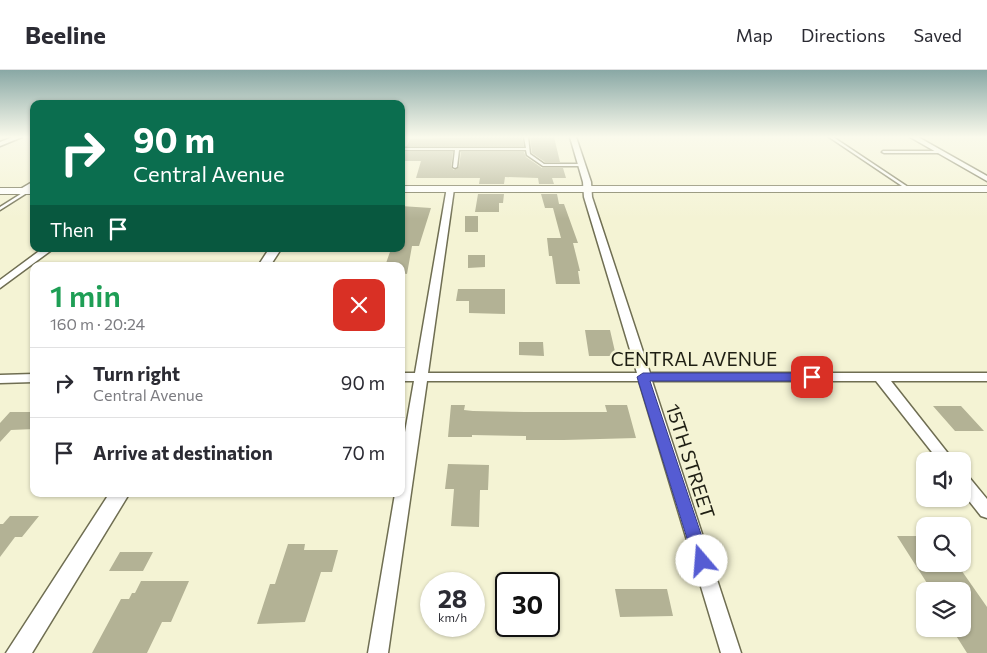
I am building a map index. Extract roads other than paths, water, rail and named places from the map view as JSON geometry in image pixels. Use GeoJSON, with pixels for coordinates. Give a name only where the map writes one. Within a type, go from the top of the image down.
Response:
{"type":"FeatureCollection","features":[{"type":"Feature","properties":{"kind":"main road"},"geometry":{"type":"LineString","coordinates":[[0,191],[29,189]]}},
{"type":"Feature","properties":{"kind":"main road"},"geometry":{"type":"LineString","coordinates":[[405,189],[987,189]]}},
{"type":"Feature","properties":{"kind":"street"},"geometry":{"type":"LineString","coordinates":[[961,164],[987,179]]}},
{"type":"Feature","properties":{"kind":"street","name":"15TH STREET"},"geometry":{"type":"LineString","coordinates":[[582,165],[588,197],[731,653]]}},
{"type":"Feature","properties":{"kind":"street"},"geometry":{"type":"LineString","coordinates":[[405,484],[450,189]]}},
{"type":"Feature","properties":{"kind":"street"},"geometry":{"type":"LineString","coordinates":[[31,262],[44,252]]}},
{"type":"Feature","properties":{"kind":"street"},"geometry":{"type":"LineString","coordinates":[[0,285],[30,262]]}},
{"type":"Feature","properties":{"kind":"street","name":"CENTRAL AVENUE"},"geometry":{"type":"LineString","coordinates":[[405,377],[987,377]]}},
{"type":"Feature","properties":{"kind":"street"},"geometry":{"type":"LineString","coordinates":[[880,377],[940,452]]}},
{"type":"Feature","properties":{"kind":"street"},"geometry":{"type":"LineString","coordinates":[[0,379],[30,378]]}},
{"type":"Feature","properties":{"kind":"street"},"geometry":{"type":"LineString","coordinates":[[971,491],[987,511]]}},
{"type":"Feature","properties":{"kind":"street"},"geometry":{"type":"LineString","coordinates":[[18,653],[117,497]]}},
{"type":"Feature","properties":{"kind":"street"},"geometry":{"type":"LineString","coordinates":[[378,653],[403,497]]}},
{"type":"Feature","properties":{"kind":"lane"},"geometry":{"type":"LineString","coordinates":[[542,164],[582,165]]}},
{"type":"Feature","properties":{"kind":"lane"},"geometry":{"type":"LineString","coordinates":[[871,164],[908,189]]}},
{"type":"Feature","properties":{"kind":"lane"},"geometry":{"type":"LineString","coordinates":[[0,209],[29,189]]}}]}
